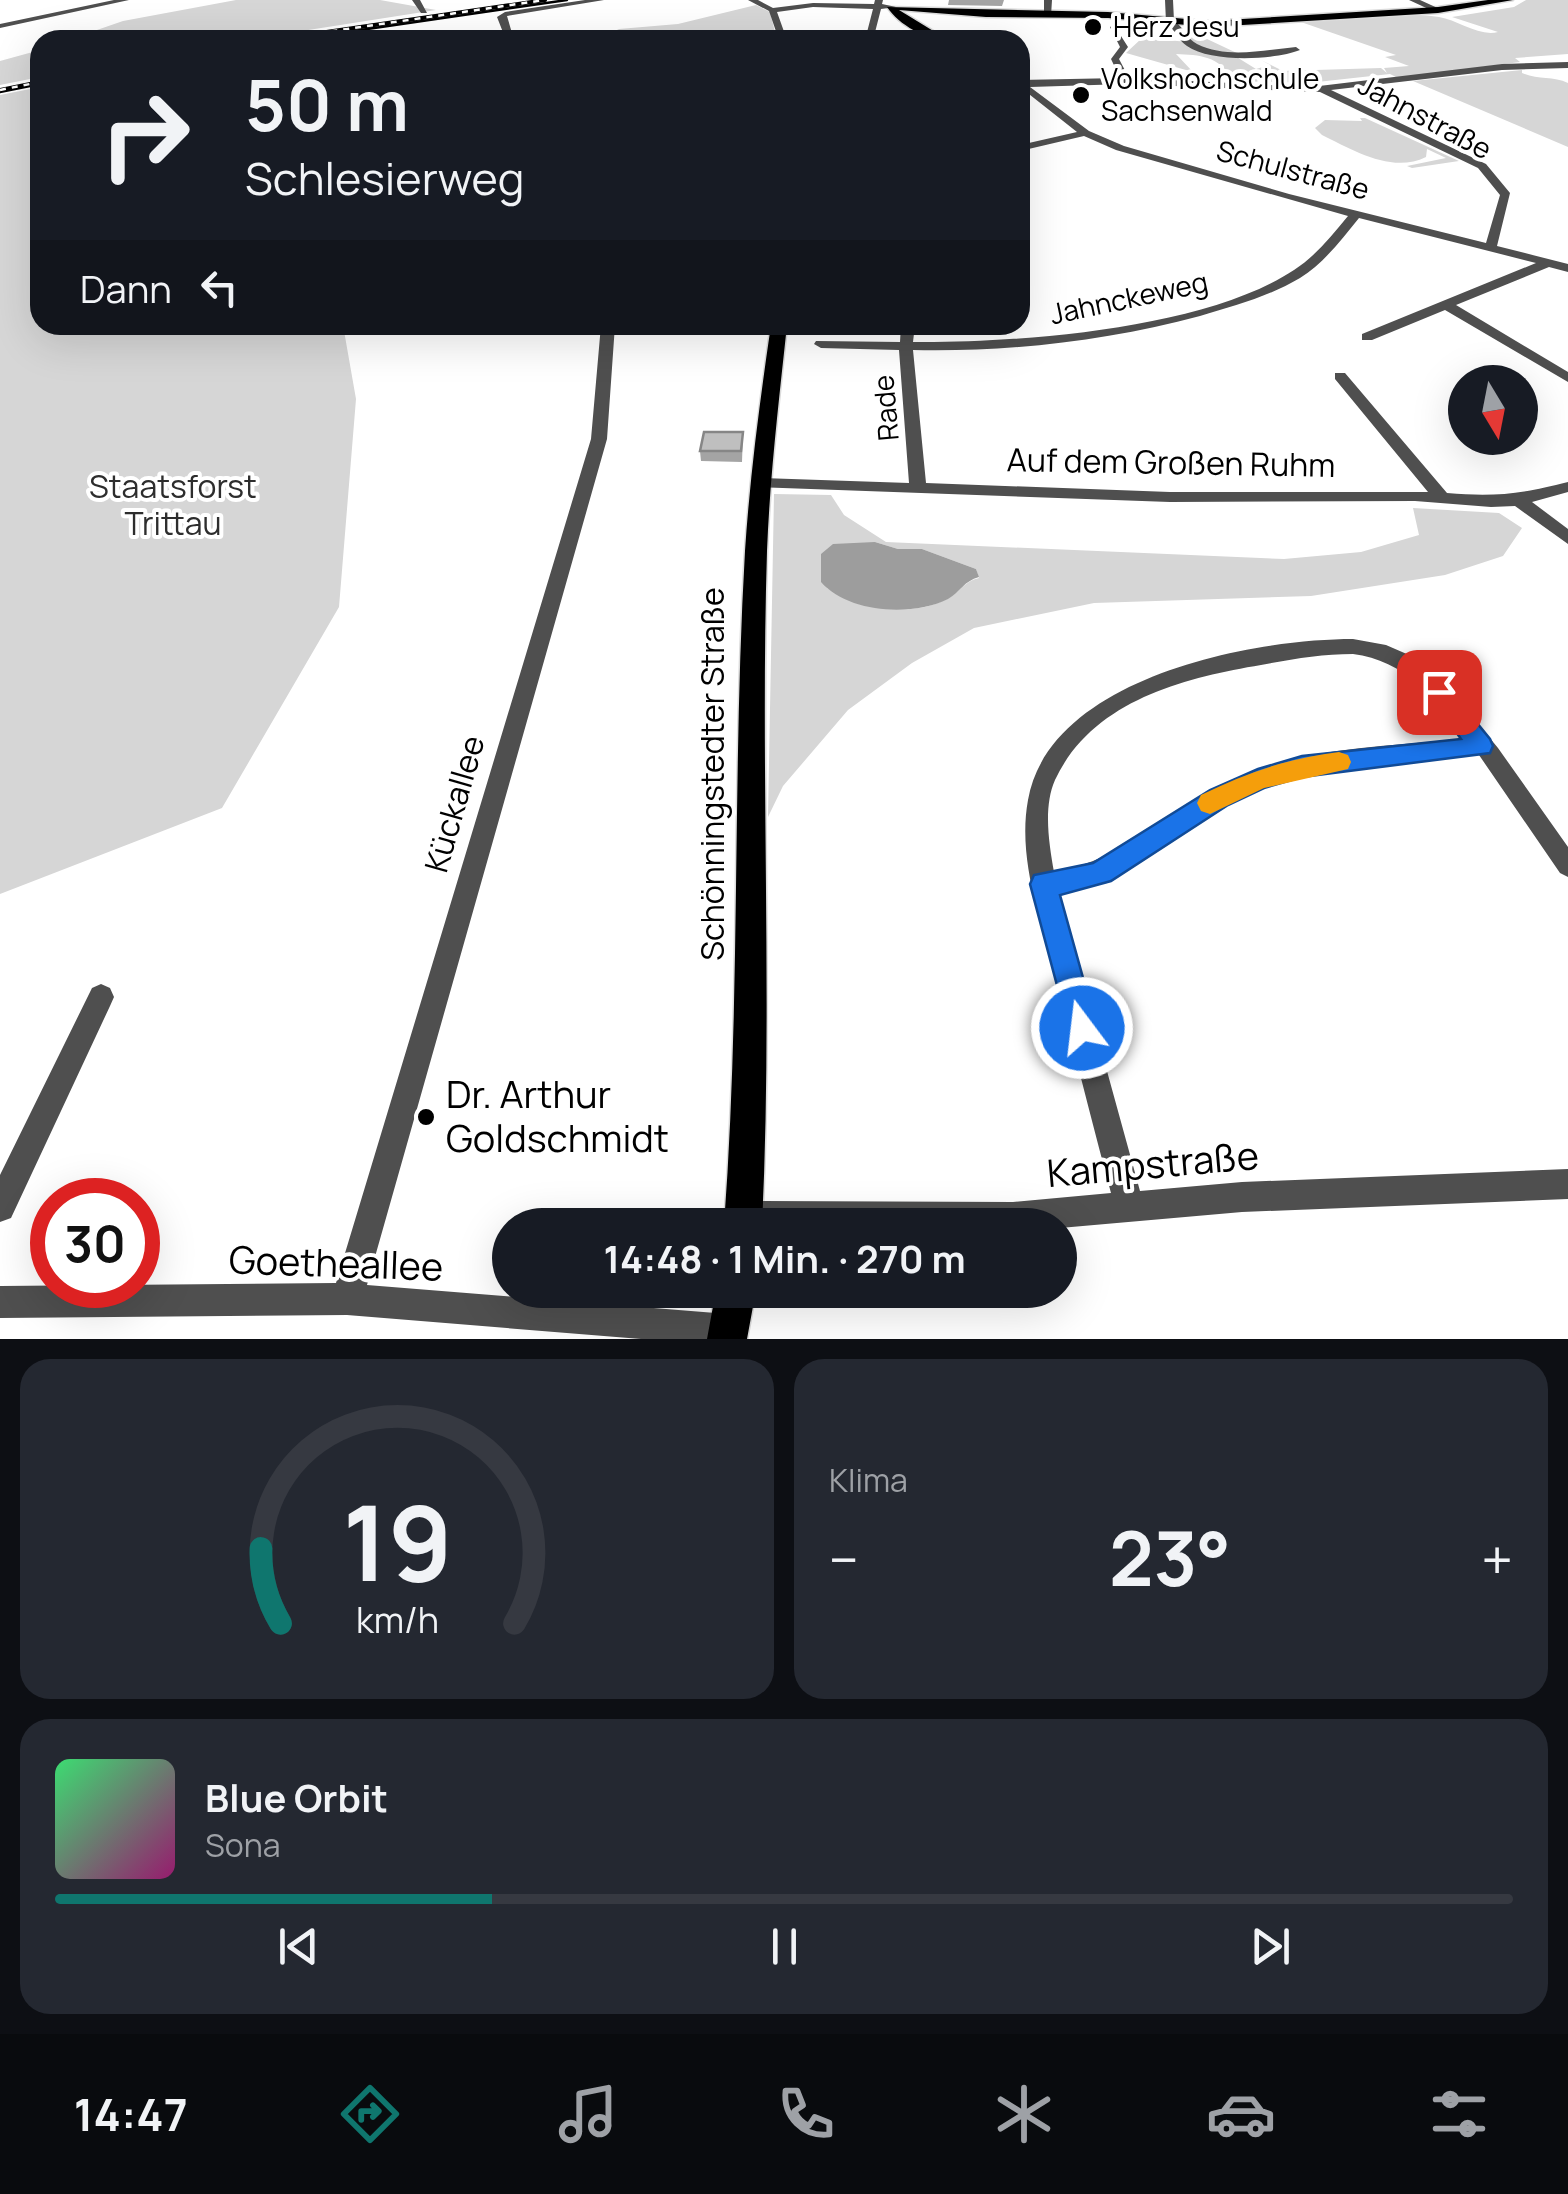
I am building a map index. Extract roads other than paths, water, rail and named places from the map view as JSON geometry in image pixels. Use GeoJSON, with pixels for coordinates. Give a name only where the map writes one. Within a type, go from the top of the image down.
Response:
{"type":"FeatureCollection","features":[{"type":"Feature","properties":{"kind":"main road"},"geometry":{"type":"LineString","coordinates":[[895,11],[1244,24],[1438,10],[1508,0]]}},
{"type":"Feature","properties":{"kind":"main road"},"geometry":{"type":"LineString","coordinates":[[878,3],[926,30]]}},
{"type":"Feature","properties":{"kind":"main road","name":"Schönningstedter Straße"},"geometry":{"type":"LineString","coordinates":[[743,1208],[755,880],[753,599],[760,482],[778,335]]}},
{"type":"Feature","properties":{"kind":"main road"},"geometry":{"type":"LineString","coordinates":[[728,1335],[733,1308]]}},
{"type":"Feature","properties":{"kind":"street"},"geometry":{"type":"LineString","coordinates":[[0,26],[125,0]]}},
{"type":"Feature","properties":{"kind":"street"},"geometry":{"type":"LineString","coordinates":[[416,0],[424,11]]}},
{"type":"Feature","properties":{"kind":"street"},"geometry":{"type":"LineString","coordinates":[[506,30],[501,16],[505,14],[600,0]]}},
{"type":"Feature","properties":{"kind":"street"},"geometry":{"type":"LineString","coordinates":[[752,0],[772,10],[878,3],[871,30]]}},
{"type":"Feature","properties":{"kind":"street"},"geometry":{"type":"LineString","coordinates":[[1048,0],[1048,14]]}},
{"type":"Feature","properties":{"kind":"street"},"geometry":{"type":"LineString","coordinates":[[1169,0],[1170,22],[1180,28],[1189,44],[1222,56],[1296,50]]}},
{"type":"Feature","properties":{"kind":"street"},"geometry":{"type":"LineString","coordinates":[[1413,0],[1438,10]]}},
{"type":"Feature","properties":{"kind":"street"},"geometry":{"type":"LineString","coordinates":[[772,10],[779,30]]}},
{"type":"Feature","properties":{"kind":"street"},"geometry":{"type":"LineString","coordinates":[[1114,27],[1124,47],[1115,59],[1126,82]]}},
{"type":"Feature","properties":{"kind":"street"},"geometry":{"type":"LineString","coordinates":[[1030,83],[1322,89],[1502,67],[1568,65]]}},
{"type":"Feature","properties":{"kind":"street","name":"Jahnstraße"},"geometry":{"type":"LineString","coordinates":[[1322,89],[1482,166],[1506,195],[1491,246]]}},
{"type":"Feature","properties":{"kind":"street","name":"Schulstraße"},"geometry":{"type":"LineString","coordinates":[[1030,90],[1084,133],[1134,152],[1568,268]]}},
{"type":"Feature","properties":{"kind":"street"},"geometry":{"type":"LineString","coordinates":[[1030,146],[1084,133]]}},
{"type":"Feature","properties":{"kind":"street","name":"Jahnckeweg"},"geometry":{"type":"LineString","coordinates":[[822,344],[906,348],[1056,340],[1153,325],[1270,288],[1304,269],[1356,214]]}},
{"type":"Feature","properties":{"kind":"street"},"geometry":{"type":"LineString","coordinates":[[1367,338],[1568,256]]}},
{"type":"Feature","properties":{"kind":"street"},"geometry":{"type":"LineString","coordinates":[[1447,305],[1568,378]]}},
{"type":"Feature","properties":{"kind":"street","name":"Kückallee"},"geometry":{"type":"LineString","coordinates":[[347,1298],[599,439],[607,335]]}},
{"type":"Feature","properties":{"kind":"street","name":"Rade"},"geometry":{"type":"LineString","coordinates":[[907,335],[918,486]]}},
{"type":"Feature","properties":{"kind":"street"},"geometry":{"type":"LineString","coordinates":[[1340,376],[1442,497]]}},
{"type":"Feature","properties":{"kind":"street","name":"Auf dem Großen Ruhm"},"geometry":{"type":"LineString","coordinates":[[760,482],[1170,498],[1518,500],[1568,487]]}},
{"type":"Feature","properties":{"kind":"street"},"geometry":{"type":"LineString","coordinates":[[1518,500],[1568,538]]}},
{"type":"Feature","properties":{"kind":"street"},"geometry":{"type":"LineString","coordinates":[[1129,1207],[1044,884],[1038,833],[1042,785],[1070,738],[1124,695],[1220,664],[1342,645],[1374,648],[1402,660],[1454,708],[1568,866]]}},
{"type":"Feature","properties":{"kind":"street"},"geometry":{"type":"LineString","coordinates":[[1044,884],[1073,882],[1102,872],[1219,797],[1258,779],[1302,766],[1481,746]]}},
{"type":"Feature","properties":{"kind":"street"},"geometry":{"type":"LineString","coordinates":[[0,1206],[100,997]]}},
{"type":"Feature","properties":{"kind":"street","name":"Kampstraße"},"geometry":{"type":"LineString","coordinates":[[1077,1211],[1242,1197],[1568,1184]]}},
{"type":"Feature","properties":{"kind":"street","name":"Goetheallee"},"geometry":{"type":"LineString","coordinates":[[0,1302],[347,1298],[728,1335]]}},
{"type":"Feature","properties":{"kind":"tram line"},"geometry":{"type":"LineString","coordinates":[[361,30],[567,0]]}},
{"type":"Feature","properties":{"kind":"tram line"},"geometry":{"type":"LineString","coordinates":[[0,92],[30,86]]}},
{"type":"Feature","properties":{"kind":"railway"},"geometry":{"type":"LineString","coordinates":[[340,30],[545,0]]}},
{"type":"Feature","properties":{"kind":"railway"},"geometry":{"type":"LineString","coordinates":[[0,90],[30,84]]}},
{"type":"Feature","properties":{"kind":"place","name":"Herz Jesu"},"geometry":{"type":"Point","coordinates":[1093,27]}},
{"type":"Feature","properties":{"kind":"place","name":"Volkshochschule Sachsenwald"},"geometry":{"type":"Point","coordinates":[1081,95]}},
{"type":"Feature","properties":{"kind":"place","name":"Dr. Arthur Goldschmidt"},"geometry":{"type":"Point","coordinates":[426,1117]}},
{"type":"Feature","properties":{"kind":"park label","name":"Staatsforst Trittau"},"geometry":{"type":"Point","coordinates":[173,506]}}]}
